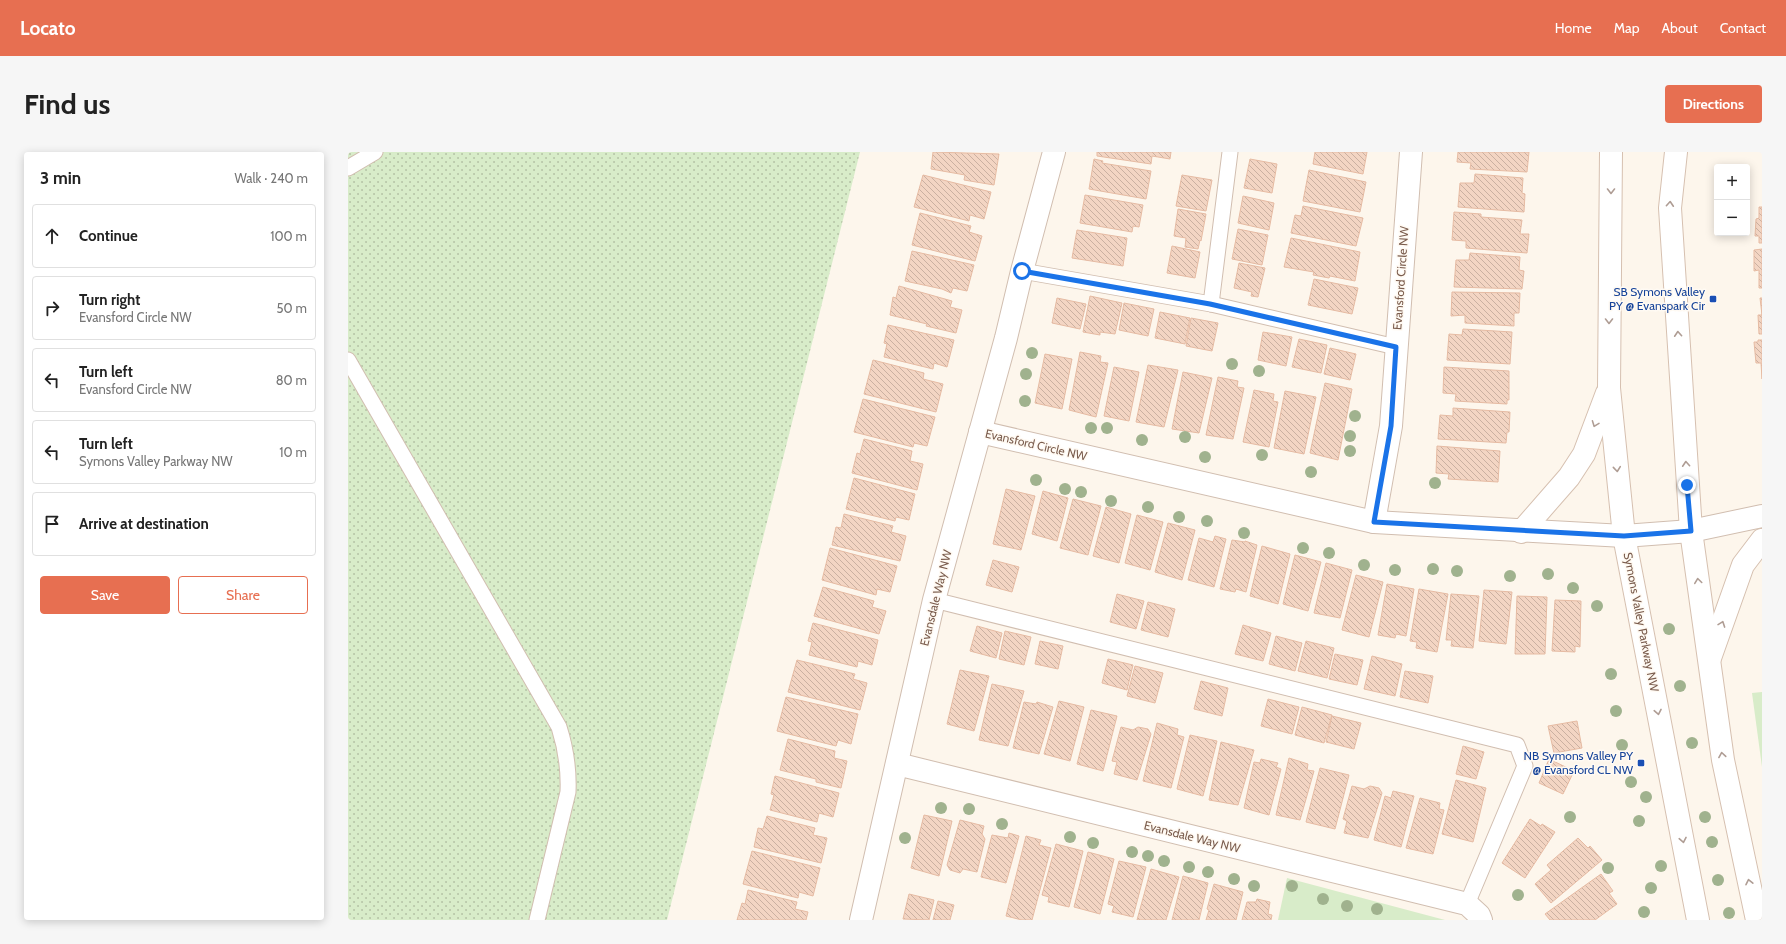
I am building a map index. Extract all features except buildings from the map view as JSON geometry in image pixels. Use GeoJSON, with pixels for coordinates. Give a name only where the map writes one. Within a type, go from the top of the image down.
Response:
{"type":"FeatureCollection","features":[{"type":"Feature","properties":{"kind":"street","name":"Evansford Circle NW"},"geometry":{"type":"LineString","coordinates":[[1054,152],[980,432],[1374,522],[1521,532],[1624,536],[1691,531],[1762,516]]}},
{"type":"Feature","properties":{"kind":"street","name":"Evansford Circle NW"},"geometry":{"type":"LineString","coordinates":[[1374,522],[1391,426],[1411,152]]}},
{"type":"Feature","properties":{"kind":"street","name":"Symons Valley Parkway NW"},"geometry":{"type":"LineString","coordinates":[[1611,152],[1609,388],[1624,536],[1698,920]]}},
{"type":"Feature","properties":{"kind":"street"},"geometry":{"type":"LineString","coordinates":[[1676,152],[1670,208],[1691,531],[1723,760],[1757,920]]}},
{"type":"Feature","properties":{"kind":"street"},"geometry":{"type":"LineString","coordinates":[[1521,532],[1569,478],[1584,454],[1609,388]]}},
{"type":"Feature","properties":{"kind":"street","name":"Evansdale Way NW"},"geometry":{"type":"LineString","coordinates":[[860,920],[934,600],[980,432]]}},
{"type":"Feature","properties":{"kind":"street"},"geometry":{"type":"LineString","coordinates":[[1709,661],[1743,565],[1762,540]]}},
{"type":"Feature","properties":{"kind":"street","name":"Evansdale Way NW"},"geometry":{"type":"LineString","coordinates":[[897,764],[1467,904]]}},
{"type":"Feature","properties":{"kind":"street"},"geometry":{"type":"LineString","coordinates":[[1467,904],[1479,915],[1481,920]]}},
{"type":"Feature","properties":{"kind":"lane"},"geometry":{"type":"LineString","coordinates":[[348,168],[376,152]]}},
{"type":"Feature","properties":{"kind":"lane"},"geometry":{"type":"LineString","coordinates":[[1210,304],[1230,152]]}},
{"type":"Feature","properties":{"kind":"lane"},"geometry":{"type":"LineString","coordinates":[[1022,271],[1210,304],[1396,347]]}},
{"type":"Feature","properties":{"kind":"lane"},"geometry":{"type":"LineString","coordinates":[[348,360],[559,727],[569,771],[568,792],[537,920]]}},
{"type":"Feature","properties":{"kind":"lane"},"geometry":{"type":"LineString","coordinates":[[934,600],[1517,745],[1525,766],[1467,904]]}},
{"type":"Feature","properties":{"kind":"green space"},"geometry":{"type":"Polygon","coordinates":[[[348,152],[860,152],[667,920],[348,920],[348,152]]]}},
{"type":"Feature","properties":{"kind":"green space"},"geometry":{"type":"Polygon","coordinates":[[[1762,692],[1762,767],[1752,693],[1762,692]]]}},
{"type":"Feature","properties":{"kind":"green space"},"geometry":{"type":"Polygon","coordinates":[[[1287,878],[1445,920],[1278,920],[1287,878]]]}},
{"type":"Feature","properties":{"kind":"place","name":"SB Symons Valley PY @ Evanspark Cir"},"geometry":{"type":"Point","coordinates":[1713,299]}},
{"type":"Feature","properties":{"kind":"place","name":"NB Symons Valley PY @ Evansford CL NW"},"geometry":{"type":"Point","coordinates":[1641,763]}},
{"type":"Feature","properties":{"kind":"route"},"geometry":{"type":"LineString","coordinates":[[1022,271],[1210,304],[1396,347],[1391,426],[1374,522],[1521,532],[1624,536],[1691,531],[1687,485]]}}]}
